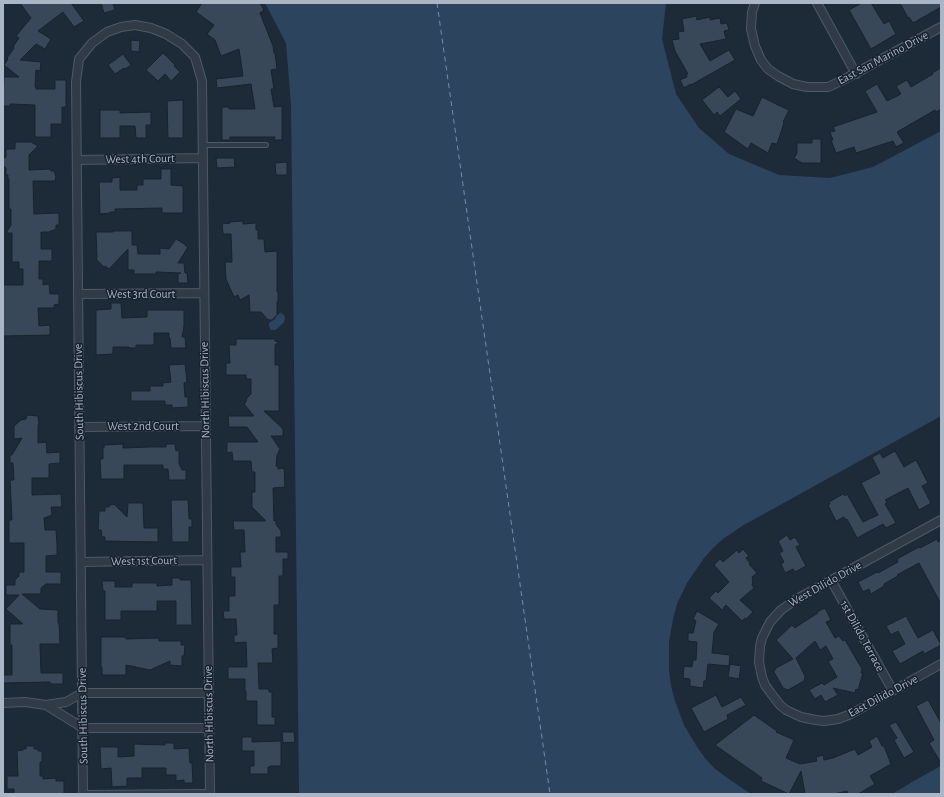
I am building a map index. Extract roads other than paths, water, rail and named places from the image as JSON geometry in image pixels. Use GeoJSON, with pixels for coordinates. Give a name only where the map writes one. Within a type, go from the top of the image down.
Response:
{"type":"FeatureCollection","features":[{"type":"Feature","properties":{"kind":"street","name":"East San Marino Drive"},"geometry":{"type":"LineString","coordinates":[[755,3],[752,12],[751,29],[754,46],[761,60],[768,69],[793,84],[814,88],[841,82],[941,27]]}},
{"type":"Feature","properties":{"kind":"street"},"geometry":{"type":"LineString","coordinates":[[817,3],[856,74]]}},
{"type":"Feature","properties":{"kind":"street","name":"North Hibiscus Drive"},"geometry":{"type":"LineString","coordinates":[[135,25],[151,28],[166,34],[182,44],[195,57],[202,81],[210,793]]}},
{"type":"Feature","properties":{"kind":"street","name":"South Hibiscus Drive"},"geometry":{"type":"LineString","coordinates":[[83,793],[76,82],[79,59],[92,44],[107,32],[121,27],[135,25]]}},
{"type":"Feature","properties":{"kind":"street","name":"West 4th Court"},"geometry":{"type":"LineString","coordinates":[[77,160],[203,158]]}},
{"type":"Feature","properties":{"kind":"street","name":"West 3rd Court"},"geometry":{"type":"LineString","coordinates":[[78,294],[204,293]]}},
{"type":"Feature","properties":{"kind":"street","name":"West 2nd Court"},"geometry":{"type":"LineString","coordinates":[[80,426],[206,426]]}},
{"type":"Feature","properties":{"kind":"street","name":"West Dilido Drive"},"geometry":{"type":"LineString","coordinates":[[765,684],[760,670],[759,654],[762,638],[775,615],[787,605],[941,520]]}},
{"type":"Feature","properties":{"kind":"street","name":"West 1st Court"},"geometry":{"type":"LineString","coordinates":[[81,562],[207,560]]}},
{"type":"Feature","properties":{"kind":"street","name":"1st Dilido Terrace"},"geometry":{"type":"LineString","coordinates":[[831,580],[893,691]]}},
{"type":"Feature","properties":{"kind":"street","name":"East Dilido Drive"},"geometry":{"type":"LineString","coordinates":[[765,684],[775,699],[786,710],[808,719],[820,721],[831,720],[845,717],[941,664]]}},
{"type":"Feature","properties":{"kind":"street"},"geometry":{"type":"LineString","coordinates":[[3,703],[25,702],[46,705],[66,702],[82,693],[209,693]]}},
{"type":"Feature","properties":{"kind":"street"},"geometry":{"type":"LineString","coordinates":[[46,705],[83,728],[209,728]]}},
{"type":"Feature","properties":{"kind":"lane"},"geometry":{"type":"LineString","coordinates":[[203,145],[266,145]]}},
{"type":"Feature","properties":{"kind":"lane"},"geometry":{"type":"LineString","coordinates":[[83,793],[210,793]]}},
{"type":"Feature","properties":{"kind":"water"},"geometry":{"type":"Polygon","coordinates":[[[265,3],[666,3],[662,39],[676,94],[699,128],[729,154],[779,175],[830,178],[873,167],[941,131],[941,416],[742,526],[723,539],[704,558],[687,583],[677,604],[669,642],[669,670],[675,701],[684,725],[697,747],[714,768],[751,794],[299,794],[291,105],[286,43],[265,3]]]}},
{"type":"Feature","properties":{"kind":"water"},"geometry":{"type":"Polygon","coordinates":[[[281,313],[285,317],[284,322],[275,330],[271,330],[269,323],[281,313]]]}},
{"type":"Feature","properties":{"kind":"water"},"geometry":{"type":"Polygon","coordinates":[[[941,766],[941,794],[892,794],[919,778],[941,766]]]}}]}
